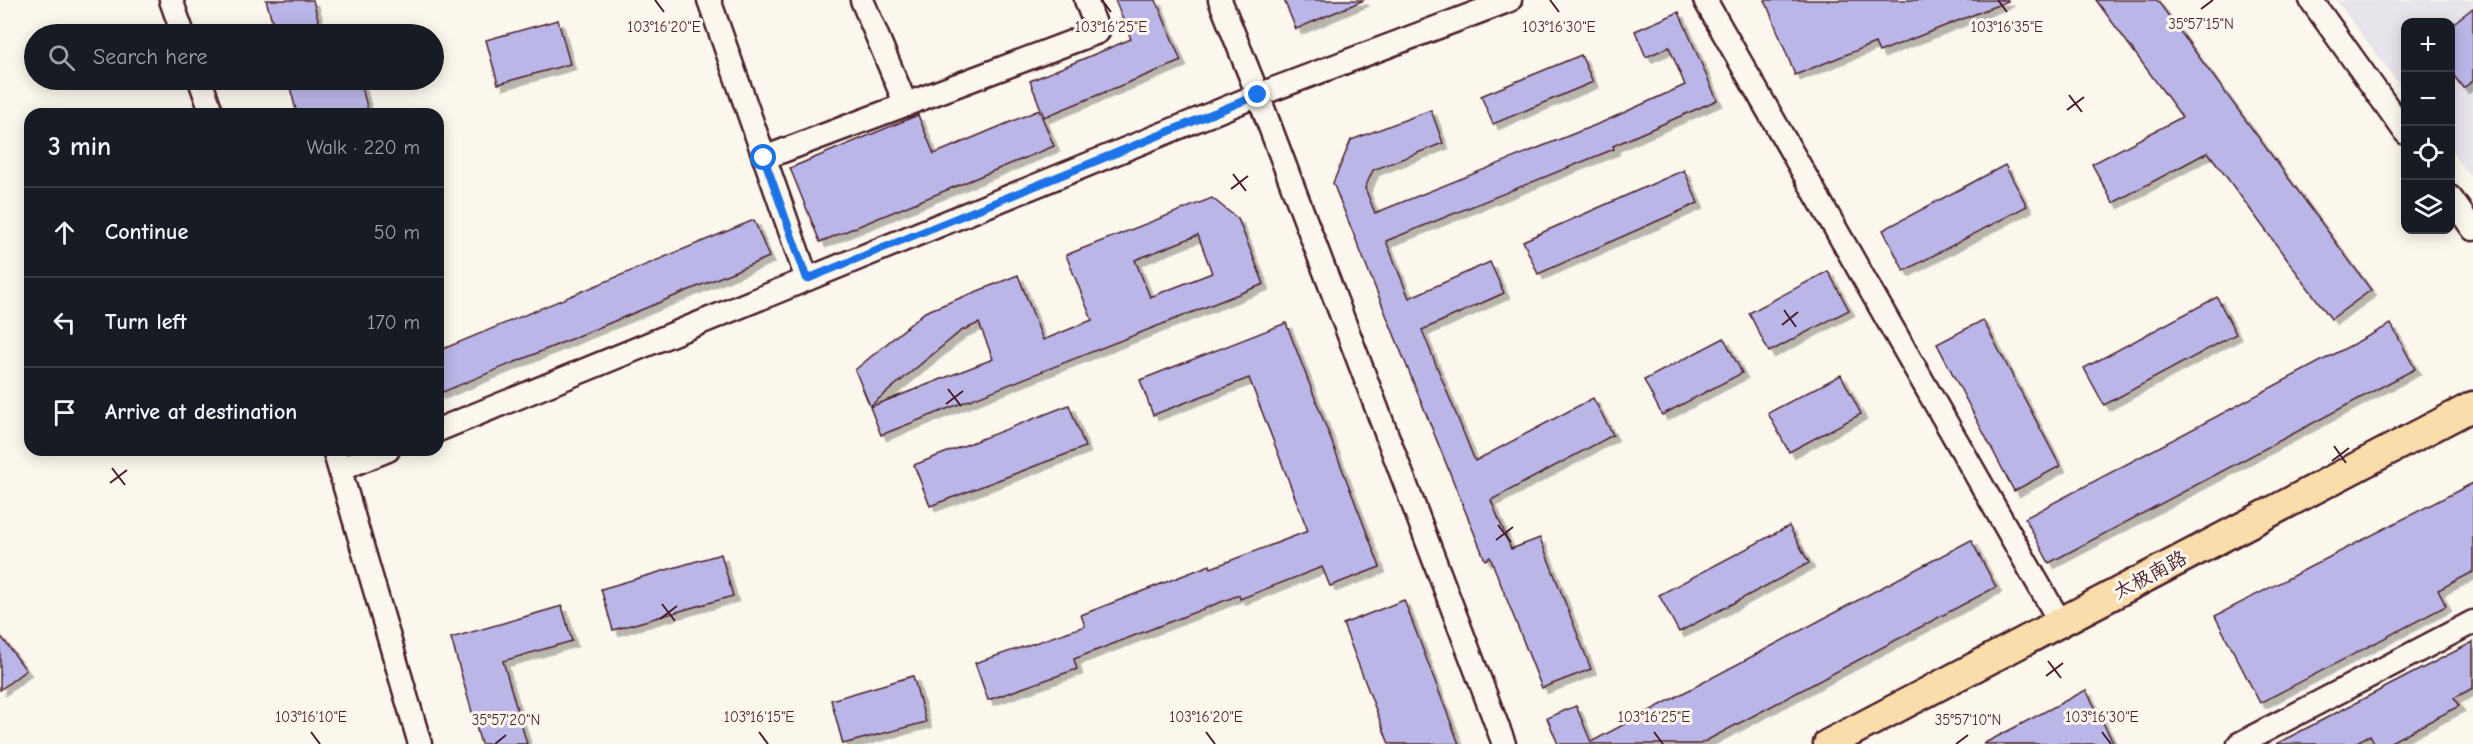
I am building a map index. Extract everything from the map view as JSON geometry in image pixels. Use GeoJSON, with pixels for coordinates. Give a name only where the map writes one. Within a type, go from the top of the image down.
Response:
{"type":"FeatureCollection","features":[{"type":"Feature","properties":{"kind":"main road","name":"太极南路"},"geometry":{"type":"LineString","coordinates":[[1828,744],[2473,406]]}},
{"type":"Feature","properties":{"kind":"street"},"geometry":{"type":"LineString","coordinates":[[171,0],[179,24]]}},
{"type":"Feature","properties":{"kind":"street"},"geometry":{"type":"LineString","coordinates":[[709,0],[807,279]]}},
{"type":"Feature","properties":{"kind":"street"},"geometry":{"type":"LineString","coordinates":[[864,0],[906,105]]}},
{"type":"Feature","properties":{"kind":"street"},"geometry":{"type":"LineString","coordinates":[[764,158],[1098,32],[1086,0]]}},
{"type":"Feature","properties":{"kind":"street"},"geometry":{"type":"LineString","coordinates":[[1220,0],[1504,744]]}},
{"type":"Feature","properties":{"kind":"street"},"geometry":{"type":"LineString","coordinates":[[444,428],[1258,95],[1510,0]]}},
{"type":"Feature","properties":{"kind":"street"},"geometry":{"type":"LineString","coordinates":[[1705,0],[2060,622]]}},
{"type":"Feature","properties":{"kind":"street"},"geometry":{"type":"LineString","coordinates":[[2311,0],[2401,126]]}},
{"type":"Feature","properties":{"kind":"street"},"geometry":{"type":"LineString","coordinates":[[204,90],[210,108]]}},
{"type":"Feature","properties":{"kind":"street"},"geometry":{"type":"LineString","coordinates":[[2455,203],[2473,229]]}},
{"type":"Feature","properties":{"kind":"street"},"geometry":{"type":"LineString","coordinates":[[358,456],[338,460],[420,744]]}},
{"type":"Feature","properties":{"kind":"street"},"geometry":{"type":"LineString","coordinates":[[2239,744],[2473,622]]}},
{"type":"Feature","properties":{"kind":"shaded area"},"geometry":{"type":"Polygon","coordinates":[[[2336,0],[2473,0],[2473,180],[2455,156],[2455,18],[2401,18],[2401,87],[2336,0]]]}},
{"type":"Feature","properties":{"kind":"building"},"geometry":{"type":"Polygon","coordinates":[[[266,0],[313,0],[319,24],[273,24],[266,0]]]}},
{"type":"Feature","properties":{"kind":"building"},"geometry":{"type":"Polygon","coordinates":[[[1115,0],[1156,0],[1181,61],[1044,117],[1030,81],[1131,39],[1115,0]]]}},
{"type":"Feature","properties":{"kind":"building"},"geometry":{"type":"Polygon","coordinates":[[[1284,0],[1364,0],[1296,29],[1284,0]]]}},
{"type":"Feature","properties":{"kind":"building"},"geometry":{"type":"Polygon","coordinates":[[[1765,0],[2008,1],[1879,52],[1875,43],[1795,75],[1765,0]]]}},
{"type":"Feature","properties":{"kind":"building"},"geometry":{"type":"Polygon","coordinates":[[[2096,0],[2157,0],[2371,290],[2331,319],[2208,152],[2113,203],[2092,164],[2182,117],[2096,0]]]}},
{"type":"Feature","properties":{"kind":"building"},"geometry":{"type":"Polygon","coordinates":[[[2473,8],[2473,81],[2463,88],[2455,77],[2455,22],[2473,8]]]}},
{"type":"Feature","properties":{"kind":"building"},"geometry":{"type":"Polygon","coordinates":[[[1679,12],[1717,100],[1613,146],[1614,149],[1386,241],[1409,298],[1490,262],[1504,293],[1422,330],[1475,461],[1593,398],[1613,435],[1491,500],[1511,549],[1540,538],[1591,669],[1542,688],[1490,557],[1485,560],[1333,183],[1351,140],[1431,110],[1443,143],[1373,170],[1365,188],[1375,213],[1603,122],[1685,85],[1669,47],[1646,57],[1635,31],[1679,12]]]}},
{"type":"Feature","properties":{"kind":"building"},"geometry":{"type":"Polygon","coordinates":[[[558,20],[570,64],[498,84],[486,40],[558,20]]]}},
{"type":"Feature","properties":{"kind":"building"},"geometry":{"type":"Polygon","coordinates":[[[1581,55],[1593,82],[1493,124],[1481,96],[1581,55]]]}},
{"type":"Feature","properties":{"kind":"building"},"geometry":{"type":"Polygon","coordinates":[[[291,90],[363,90],[367,108],[295,108],[291,90]]]}},
{"type":"Feature","properties":{"kind":"building"},"geometry":{"type":"Polygon","coordinates":[[[1039,110],[1054,146],[820,242],[790,168],[918,115],[934,154],[1039,110]]]}},
{"type":"Feature","properties":{"kind":"building"},"geometry":{"type":"Polygon","coordinates":[[[2005,165],[2027,206],[1904,271],[1883,230],[2005,165]]]}},
{"type":"Feature","properties":{"kind":"building"},"geometry":{"type":"Polygon","coordinates":[[[1684,170],[1698,203],[1538,274],[1523,241],[1684,170]]]}},
{"type":"Feature","properties":{"kind":"building"},"geometry":{"type":"Polygon","coordinates":[[[1212,198],[1238,219],[1264,284],[881,435],[870,407],[993,359],[979,323],[961,331],[870,406],[855,370],[925,312],[1018,275],[1043,340],[1092,320],[1066,255],[1212,198]],[[1198,235],[1135,260],[1150,297],[1212,273],[1198,235]]]}},
{"type":"Feature","properties":{"kind":"building"},"geometry":{"type":"Polygon","coordinates":[[[754,220],[769,257],[444,392],[444,349],[754,220]]]}},
{"type":"Feature","properties":{"kind":"building"},"geometry":{"type":"Polygon","coordinates":[[[1828,271],[1849,310],[1769,352],[1749,313],[1828,271]]]}},
{"type":"Feature","properties":{"kind":"building"},"geometry":{"type":"Polygon","coordinates":[[[2217,297],[2236,334],[2104,405],[2084,368],[2217,297]]]}},
{"type":"Feature","properties":{"kind":"building"},"geometry":{"type":"Polygon","coordinates":[[[1983,320],[2060,466],[2014,491],[1937,344],[1983,320]]]}},
{"type":"Feature","properties":{"kind":"building"},"geometry":{"type":"Polygon","coordinates":[[[1286,323],[1380,567],[1330,586],[1322,567],[1240,599],[1239,595],[1074,659],[1077,669],[988,700],[975,663],[1085,626],[1081,615],[1210,565],[1211,568],[1308,531],[1249,378],[1153,415],[1140,380],[1286,323]]]}},
{"type":"Feature","properties":{"kind":"building"},"geometry":{"type":"Polygon","coordinates":[[[2391,324],[2415,369],[2049,563],[2025,518],[2391,324]]]}},
{"type":"Feature","properties":{"kind":"building"},"geometry":{"type":"Polygon","coordinates":[[[1724,338],[1742,373],[1662,415],[1644,380],[1724,338]]]}},
{"type":"Feature","properties":{"kind":"building"},"geometry":{"type":"Polygon","coordinates":[[[1841,375],[1861,414],[1789,452],[1768,413],[1841,375]]]}},
{"type":"Feature","properties":{"kind":"building"},"geometry":{"type":"Polygon","coordinates":[[[1069,405],[1085,447],[930,506],[914,465],[1069,405]]]}},
{"type":"Feature","properties":{"kind":"building"},"geometry":{"type":"Polygon","coordinates":[[[2473,483],[2473,572],[2438,590],[2446,606],[2260,703],[2215,616],[2473,483]]]}},
{"type":"Feature","properties":{"kind":"building"},"geometry":{"type":"Polygon","coordinates":[[[1789,526],[1809,563],[1679,632],[1659,595],[1789,526]]]}},
{"type":"Feature","properties":{"kind":"building"},"geometry":{"type":"Polygon","coordinates":[[[1971,540],[1996,587],[1700,744],[1558,744],[1547,718],[1576,706],[1591,742],[1971,540]]]}},
{"type":"Feature","properties":{"kind":"building"},"geometry":{"type":"Polygon","coordinates":[[[721,554],[733,596],[613,630],[601,589],[721,554]]]}},
{"type":"Feature","properties":{"kind":"building"},"geometry":{"type":"Polygon","coordinates":[[[1404,600],[1459,744],[1389,744],[1343,624],[1404,600]]]}},
{"type":"Feature","properties":{"kind":"building"},"geometry":{"type":"Polygon","coordinates":[[[562,606],[572,641],[503,661],[527,744],[481,744],[451,638],[562,606]]]}},
{"type":"Feature","properties":{"kind":"building"},"geometry":{"type":"Polygon","coordinates":[[[0,635],[26,670],[0,690],[0,635]]]}},
{"type":"Feature","properties":{"kind":"building"},"geometry":{"type":"Polygon","coordinates":[[[2473,642],[2473,688],[2454,698],[2459,706],[2387,744],[2375,744],[2370,735],[2353,744],[2276,744],[2473,642]]]}},
{"type":"Feature","properties":{"kind":"building"},"geometry":{"type":"Polygon","coordinates":[[[913,676],[926,722],[843,744],[831,700],[913,676]]]}},
{"type":"Feature","properties":{"kind":"building"},"geometry":{"type":"Polygon","coordinates":[[[2086,690],[2114,744],[1983,744],[2086,690]]]}},
{"type":"Feature","properties":{"kind":"route"},"geometry":{"type":"LineString","coordinates":[[764,158],[807,279],[1258,95]]}}]}
